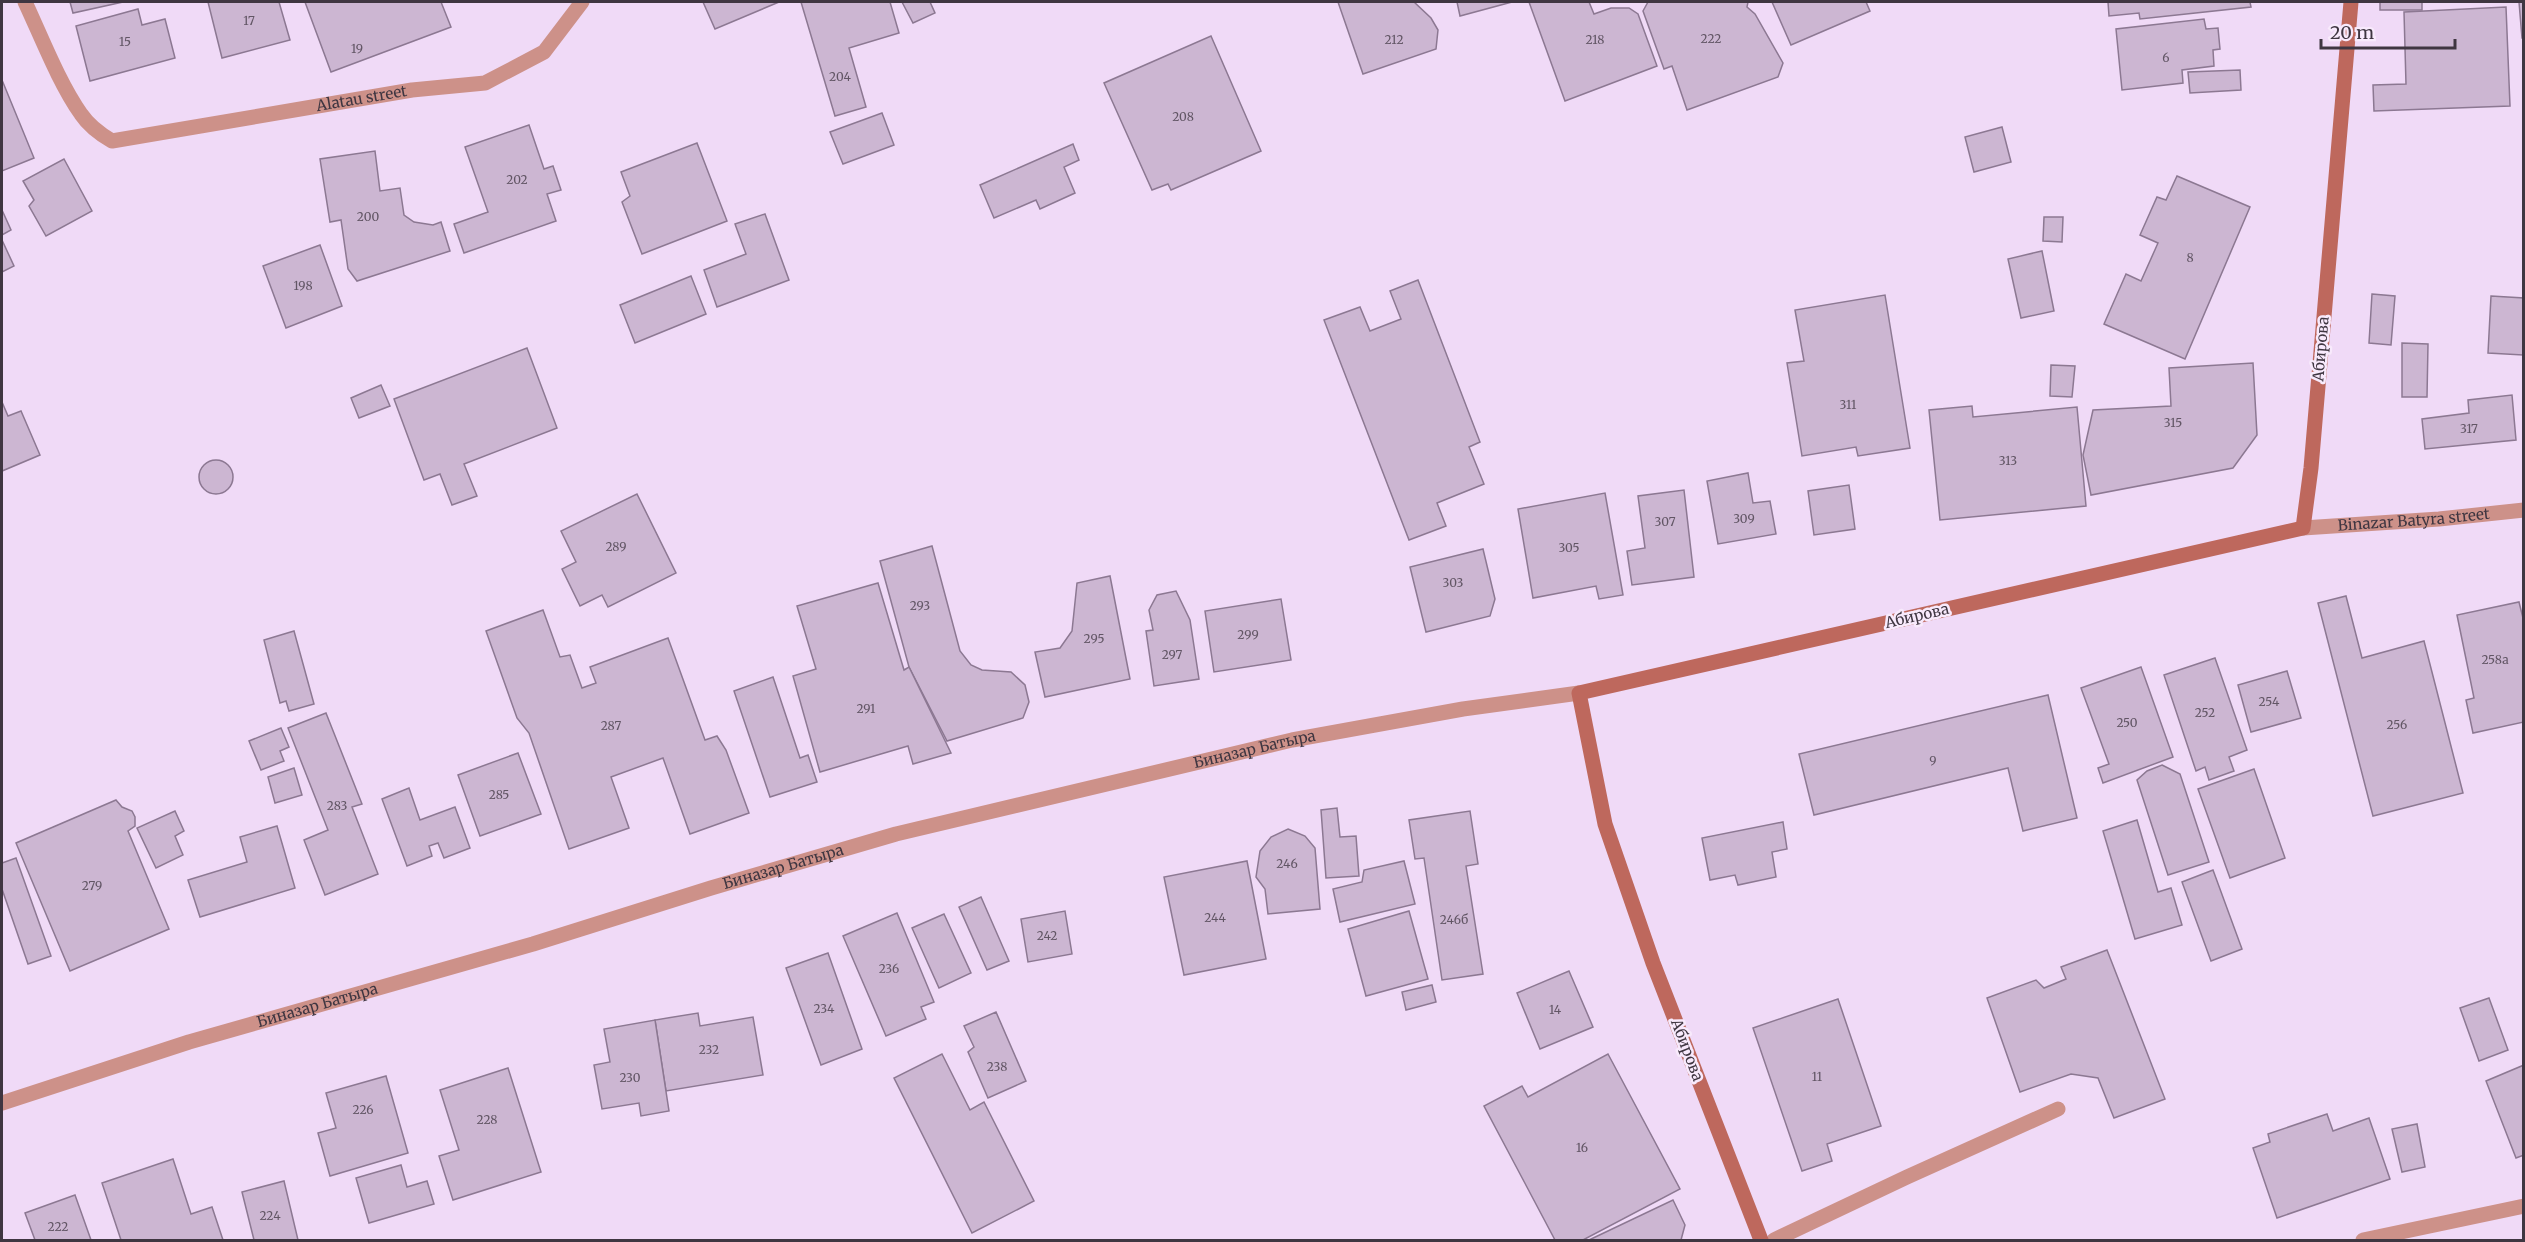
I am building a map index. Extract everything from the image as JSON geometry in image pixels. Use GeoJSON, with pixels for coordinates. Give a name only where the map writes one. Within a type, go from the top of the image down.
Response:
{"type":"FeatureCollection","features":[{"type":"Feature","properties":{"kind":"main road","name":"Абирова"},"geometry":{"type":"LineString","coordinates":[[1761,1240],[1653,963],[1605,824],[1579,693],[2303,528],[2312,456],[2350,2]]}},
{"type":"Feature","properties":{"kind":"street","name":"Alatau street"},"geometry":{"type":"LineString","coordinates":[[25,2],[81,114],[95,130],[112,141],[412,90],[484,83],[544,52],[582,2]]}},
{"type":"Feature","properties":{"kind":"street","name":"Binazar Batyra street"},"geometry":{"type":"LineString","coordinates":[[2303,528],[2439,519],[2523,510]]}},
{"type":"Feature","properties":{"kind":"street","name":"Биназар Батыра"},"geometry":{"type":"LineString","coordinates":[[2,1103],[189,1042],[533,944],[722,884],[896,834],[1292,741],[1463,709],[1579,693]]}},
{"type":"Feature","properties":{"kind":"street"},"geometry":{"type":"LineString","coordinates":[[1774,1240],[1907,1177],[2058,1110]]}},
{"type":"Feature","properties":{"kind":"street"},"geometry":{"type":"LineString","coordinates":[[2362,1240],[2523,1206]]}},
{"type":"Feature","properties":{"kind":"building"},"geometry":{"type":"Polygon","coordinates":[[[70,2],[123,2],[73,13],[70,2]]]}},
{"type":"Feature","properties":{"kind":"building"},"geometry":{"type":"Polygon","coordinates":[[[208,2],[279,2],[290,40],[222,58],[208,2]]]}},
{"type":"Feature","properties":{"kind":"building"},"geometry":{"type":"Polygon","coordinates":[[[305,2],[441,2],[451,27],[331,72],[305,2]]]}},
{"type":"Feature","properties":{"kind":"building"},"geometry":{"type":"Polygon","coordinates":[[[703,2],[779,2],[715,29],[703,2]]]}},
{"type":"Feature","properties":{"kind":"building"},"geometry":{"type":"Polygon","coordinates":[[[801,2],[890,2],[899,33],[849,48],[866,107],[835,116],[801,2]]]}},
{"type":"Feature","properties":{"kind":"building"},"geometry":{"type":"Polygon","coordinates":[[[902,2],[930,2],[935,13],[913,23],[902,2]]]}},
{"type":"Feature","properties":{"kind":"building"},"geometry":{"type":"Polygon","coordinates":[[[1338,2],[1414,2],[1431,18],[1438,30],[1436,49],[1363,74],[1338,2]]]}},
{"type":"Feature","properties":{"kind":"building"},"geometry":{"type":"Polygon","coordinates":[[[1457,2],[1512,2],[1460,16],[1457,2]]]}},
{"type":"Feature","properties":{"kind":"building"},"geometry":{"type":"Polygon","coordinates":[[[1529,2],[1589,2],[1594,14],[1611,8],[1629,8],[1638,14],[1657,66],[1565,101],[1529,2]]]}},
{"type":"Feature","properties":{"kind":"building"},"geometry":{"type":"Polygon","coordinates":[[[1648,2],[1748,2],[1747,7],[1755,14],[1783,63],[1778,77],[1687,110],[1672,66],[1664,69],[1643,11],[1648,2]]]}},
{"type":"Feature","properties":{"kind":"building"},"geometry":{"type":"Polygon","coordinates":[[[1772,2],[1866,2],[1870,11],[1791,45],[1772,2]]]}},
{"type":"Feature","properties":{"kind":"building"},"geometry":{"type":"Polygon","coordinates":[[[2108,2],[2250,2],[2251,7],[2140,19],[2139,13],[2109,16],[2108,2]]]}},
{"type":"Feature","properties":{"kind":"building"},"geometry":{"type":"Polygon","coordinates":[[[2380,2],[2422,2],[2422,10],[2380,10],[2380,2]]]}},
{"type":"Feature","properties":{"kind":"building"},"geometry":{"type":"Polygon","coordinates":[[[2519,2],[2524,2],[2524,38],[2522,38],[2519,2]]]}},
{"type":"Feature","properties":{"kind":"building"},"geometry":{"type":"Polygon","coordinates":[[[2506,7],[2510,106],[2374,111],[2373,85],[2406,84],[2404,12],[2506,7]]]}},
{"type":"Feature","properties":{"kind":"building"},"geometry":{"type":"Polygon","coordinates":[[[138,9],[142,25],[165,19],[175,58],[90,81],[76,26],[138,9]]]}},
{"type":"Feature","properties":{"kind":"building"},"geometry":{"type":"Polygon","coordinates":[[[2204,19],[2206,29],[2218,28],[2220,49],[2213,50],[2214,66],[2182,70],[2183,83],[2122,90],[2116,29],[2204,19]]]}},
{"type":"Feature","properties":{"kind":"building"},"geometry":{"type":"Polygon","coordinates":[[[1211,36],[1261,151],[1171,190],[1168,184],[1152,190],[1104,83],[1211,36]]]}},
{"type":"Feature","properties":{"kind":"building"},"geometry":{"type":"Polygon","coordinates":[[[2240,70],[2241,90],[2190,93],[2188,72],[2240,70]]]}},
{"type":"Feature","properties":{"kind":"building"},"geometry":{"type":"Polygon","coordinates":[[[2,80],[34,158],[2,171],[2,80]]]}},
{"type":"Feature","properties":{"kind":"building"},"geometry":{"type":"Polygon","coordinates":[[[882,113],[894,145],[843,164],[830,132],[882,113]]]}},
{"type":"Feature","properties":{"kind":"building"},"geometry":{"type":"Polygon","coordinates":[[[529,125],[544,169],[553,166],[561,190],[547,194],[556,221],[464,253],[454,224],[488,212],[465,147],[529,125]]]}},
{"type":"Feature","properties":{"kind":"building"},"geometry":{"type":"Polygon","coordinates":[[[2002,127],[2011,162],[1974,172],[1965,137],[2002,127]]]}},
{"type":"Feature","properties":{"kind":"building"},"geometry":{"type":"Polygon","coordinates":[[[697,143],[727,221],[642,254],[622,202],[630,196],[621,172],[697,143]]]}},
{"type":"Feature","properties":{"kind":"building"},"geometry":{"type":"Polygon","coordinates":[[[1073,144],[1079,160],[1064,167],[1075,193],[1040,209],[1036,200],[994,218],[980,185],[1073,144]]]}},
{"type":"Feature","properties":{"kind":"building"},"geometry":{"type":"Polygon","coordinates":[[[375,151],[380,191],[400,188],[404,215],[414,222],[433,225],[441,222],[450,251],[357,281],[348,269],[341,220],[330,222],[320,159],[375,151]]]}},
{"type":"Feature","properties":{"kind":"building"},"geometry":{"type":"Polygon","coordinates":[[[64,159],[92,211],[46,236],[29,206],[34,200],[23,181],[64,159]]]}},
{"type":"Feature","properties":{"kind":"building"},"geometry":{"type":"Polygon","coordinates":[[[2177,176],[2250,207],[2185,359],[2104,324],[2126,274],[2141,281],[2158,243],[2140,235],[2157,197],[2166,200],[2177,176]]]}},
{"type":"Feature","properties":{"kind":"building"},"geometry":{"type":"Polygon","coordinates":[[[2,210],[11,230],[2,235],[2,210]]]}},
{"type":"Feature","properties":{"kind":"building"},"geometry":{"type":"Polygon","coordinates":[[[765,214],[789,280],[717,307],[704,270],[746,254],[735,224],[765,214]]]}},
{"type":"Feature","properties":{"kind":"building"},"geometry":{"type":"Polygon","coordinates":[[[2044,217],[2063,217],[2062,242],[2043,241],[2044,217]]]}},
{"type":"Feature","properties":{"kind":"building"},"geometry":{"type":"Polygon","coordinates":[[[2,240],[14,266],[2,272],[2,240]]]}},
{"type":"Feature","properties":{"kind":"building"},"geometry":{"type":"Polygon","coordinates":[[[320,245],[342,306],[286,328],[263,266],[320,245]]]}},
{"type":"Feature","properties":{"kind":"building"},"geometry":{"type":"Polygon","coordinates":[[[2042,251],[2054,311],[2021,318],[2008,259],[2042,251]]]}},
{"type":"Feature","properties":{"kind":"building"},"geometry":{"type":"Polygon","coordinates":[[[691,276],[706,314],[635,343],[620,305],[691,276]]]}},
{"type":"Feature","properties":{"kind":"building"},"geometry":{"type":"Polygon","coordinates":[[[1418,280],[1480,442],[1469,447],[1484,484],[1437,503],[1446,526],[1409,540],[1324,320],[1360,307],[1370,331],[1401,319],[1390,291],[1418,280]]]}},
{"type":"Feature","properties":{"kind":"building"},"geometry":{"type":"Polygon","coordinates":[[[2372,294],[2395,296],[2391,345],[2369,343],[2372,294]]]}},
{"type":"Feature","properties":{"kind":"building"},"geometry":{"type":"Polygon","coordinates":[[[1885,295],[1910,448],[1858,456],[1856,447],[1802,456],[1787,363],[1804,361],[1795,310],[1885,295]]]}},
{"type":"Feature","properties":{"kind":"building"},"geometry":{"type":"Polygon","coordinates":[[[2491,296],[2524,298],[2523,355],[2488,353],[2491,296]]]}},
{"type":"Feature","properties":{"kind":"building"},"geometry":{"type":"Polygon","coordinates":[[[2402,343],[2428,344],[2427,397],[2402,397],[2402,343]]]}},
{"type":"Feature","properties":{"kind":"building"},"geometry":{"type":"Polygon","coordinates":[[[527,348],[557,428],[464,464],[477,496],[452,505],[440,474],[424,480],[394,399],[527,348]]]}},
{"type":"Feature","properties":{"kind":"building"},"geometry":{"type":"Polygon","coordinates":[[[2253,363],[2257,435],[2233,468],[2091,495],[2083,455],[2093,410],[2171,406],[2169,368],[2253,363]]]}},
{"type":"Feature","properties":{"kind":"building"},"geometry":{"type":"Polygon","coordinates":[[[2051,365],[2075,366],[2072,397],[2050,396],[2051,365]]]}},
{"type":"Feature","properties":{"kind":"building"},"geometry":{"type":"Polygon","coordinates":[[[381,385],[390,406],[359,418],[351,398],[381,385]]]}},
{"type":"Feature","properties":{"kind":"building"},"geometry":{"type":"Polygon","coordinates":[[[2512,395],[2516,440],[2425,449],[2422,419],[2469,413],[2468,400],[2512,395]]]}},
{"type":"Feature","properties":{"kind":"building"},"geometry":{"type":"Polygon","coordinates":[[[2,402],[8,416],[21,411],[40,455],[2,471],[2,402]]]}},
{"type":"Feature","properties":{"kind":"building"},"geometry":{"type":"Polygon","coordinates":[[[1972,406],[1973,417],[2077,407],[2086,506],[1940,520],[1929,410],[1972,406]]]}},
{"type":"Feature","properties":{"kind":"building"},"geometry":{"type":"Polygon","coordinates":[[[216,460],[228,465],[233,477],[228,489],[216,494],[204,489],[199,477],[204,465],[216,460]]]}},
{"type":"Feature","properties":{"kind":"building"},"geometry":{"type":"Polygon","coordinates":[[[1748,473],[1753,503],[1770,501],[1776,534],[1718,544],[1707,481],[1748,473]]]}},
{"type":"Feature","properties":{"kind":"building"},"geometry":{"type":"Polygon","coordinates":[[[1849,485],[1855,529],[1814,535],[1808,491],[1849,485]]]}},
{"type":"Feature","properties":{"kind":"building"},"geometry":{"type":"Polygon","coordinates":[[[1684,490],[1694,577],[1632,585],[1627,551],[1645,548],[1638,496],[1684,490]]]}},
{"type":"Feature","properties":{"kind":"building"},"geometry":{"type":"Polygon","coordinates":[[[1605,493],[1623,595],[1599,599],[1596,586],[1533,598],[1518,509],[1605,493]]]}},
{"type":"Feature","properties":{"kind":"building"},"geometry":{"type":"Polygon","coordinates":[[[637,494],[676,573],[608,607],[602,595],[580,606],[562,569],[576,562],[561,531],[637,494]]]}},
{"type":"Feature","properties":{"kind":"building"},"geometry":{"type":"Polygon","coordinates":[[[932,546],[960,651],[971,665],[982,670],[1011,672],[1025,685],[1029,702],[1023,718],[947,741],[909,667],[880,561],[932,546]]]}},
{"type":"Feature","properties":{"kind":"building"},"geometry":{"type":"Polygon","coordinates":[[[1483,549],[1495,599],[1490,616],[1426,632],[1410,567],[1483,549]]]}},
{"type":"Feature","properties":{"kind":"building"},"geometry":{"type":"Polygon","coordinates":[[[1110,576],[1130,679],[1045,697],[1035,652],[1060,648],[1072,631],[1077,583],[1110,576]]]}},
{"type":"Feature","properties":{"kind":"building"},"geometry":{"type":"Polygon","coordinates":[[[878,583],[904,670],[909,667],[951,753],[913,764],[908,746],[820,772],[793,676],[816,669],[797,606],[878,583]]]}},
{"type":"Feature","properties":{"kind":"building"},"geometry":{"type":"Polygon","coordinates":[[[1176,591],[1190,620],[1199,679],[1154,686],[1146,631],[1153,630],[1149,610],[1157,595],[1176,591]]]}},
{"type":"Feature","properties":{"kind":"building"},"geometry":{"type":"Polygon","coordinates":[[[2346,596],[2362,658],[2424,641],[2463,793],[2373,816],[2318,603],[2346,596]]]}},
{"type":"Feature","properties":{"kind":"building"},"geometry":{"type":"Polygon","coordinates":[[[1281,599],[1291,660],[1214,672],[1205,611],[1281,599]]]}},
{"type":"Feature","properties":{"kind":"building"},"geometry":{"type":"Polygon","coordinates":[[[2519,602],[2524,622],[2524,722],[2473,733],[2466,700],[2474,698],[2457,615],[2519,602]]]}},
{"type":"Feature","properties":{"kind":"building"},"geometry":{"type":"Polygon","coordinates":[[[543,610],[560,657],[570,655],[582,688],[596,683],[590,667],[668,638],[705,740],[717,736],[726,750],[749,813],[690,834],[663,758],[611,777],[629,828],[569,849],[529,733],[517,718],[486,631],[543,610]]]}},
{"type":"Feature","properties":{"kind":"building"},"geometry":{"type":"Polygon","coordinates":[[[294,631],[314,704],[289,711],[286,701],[280,703],[264,640],[294,631]]]}},
{"type":"Feature","properties":{"kind":"building"},"geometry":{"type":"Polygon","coordinates":[[[2215,658],[2247,750],[2229,757],[2234,771],[2209,780],[2205,767],[2196,771],[2164,675],[2215,658]]]}},
{"type":"Feature","properties":{"kind":"building"},"geometry":{"type":"Polygon","coordinates":[[[2141,667],[2173,757],[2103,783],[2098,768],[2109,764],[2081,688],[2141,667]]]}},
{"type":"Feature","properties":{"kind":"building"},"geometry":{"type":"Polygon","coordinates":[[[2287,671],[2301,718],[2251,732],[2238,685],[2287,671]]]}},
{"type":"Feature","properties":{"kind":"building"},"geometry":{"type":"Polygon","coordinates":[[[773,677],[800,758],[808,755],[817,782],[770,797],[734,691],[773,677]]]}},
{"type":"Feature","properties":{"kind":"building"},"geometry":{"type":"Polygon","coordinates":[[[2048,695],[2077,818],[2023,831],[2008,768],[1814,815],[1799,754],[2048,695]]]}},
{"type":"Feature","properties":{"kind":"building"},"geometry":{"type":"Polygon","coordinates":[[[326,713],[362,804],[352,807],[378,874],[325,895],[304,840],[328,830],[288,728],[326,713]]]}},
{"type":"Feature","properties":{"kind":"building"},"geometry":{"type":"Polygon","coordinates":[[[281,728],[289,747],[280,751],[284,761],[261,770],[249,741],[281,728]]]}},
{"type":"Feature","properties":{"kind":"building"},"geometry":{"type":"Polygon","coordinates":[[[518,753],[541,814],[480,836],[458,775],[518,753]]]}},
{"type":"Feature","properties":{"kind":"building"},"geometry":{"type":"Polygon","coordinates":[[[2162,765],[2180,774],[2209,862],[2168,875],[2137,780],[2147,771],[2162,765]]]}},
{"type":"Feature","properties":{"kind":"building"},"geometry":{"type":"Polygon","coordinates":[[[294,768],[302,795],[275,803],[268,777],[294,768]]]}},
{"type":"Feature","properties":{"kind":"building"},"geometry":{"type":"Polygon","coordinates":[[[2254,769],[2285,858],[2230,878],[2198,789],[2254,769]]]}},
{"type":"Feature","properties":{"kind":"building"},"geometry":{"type":"Polygon","coordinates":[[[409,788],[420,820],[455,807],[470,848],[444,858],[438,843],[429,846],[432,856],[407,866],[382,799],[409,788]]]}},
{"type":"Feature","properties":{"kind":"building"},"geometry":{"type":"Polygon","coordinates":[[[116,800],[122,807],[132,811],[135,817],[135,826],[128,831],[169,929],[70,971],[16,843],[116,800]]]}},
{"type":"Feature","properties":{"kind":"building"},"geometry":{"type":"Polygon","coordinates":[[[1337,808],[1340,837],[1356,836],[1359,876],[1326,878],[1321,810],[1337,808]]]}},
{"type":"Feature","properties":{"kind":"building"},"geometry":{"type":"Polygon","coordinates":[[[175,811],[184,831],[175,836],[183,855],[156,868],[137,828],[175,811]]]}},
{"type":"Feature","properties":{"kind":"building"},"geometry":{"type":"Polygon","coordinates":[[[1470,811],[1478,864],[1466,866],[1483,974],[1442,980],[1424,858],[1415,859],[1409,820],[1470,811]]]}},
{"type":"Feature","properties":{"kind":"building"},"geometry":{"type":"Polygon","coordinates":[[[2137,820],[2158,892],[2171,888],[2182,925],[2135,939],[2103,831],[2137,820]]]}},
{"type":"Feature","properties":{"kind":"building"},"geometry":{"type":"Polygon","coordinates":[[[1783,822],[1787,849],[1772,852],[1776,877],[1738,885],[1735,875],[1710,880],[1702,838],[1783,822]]]}},
{"type":"Feature","properties":{"kind":"building"},"geometry":{"type":"Polygon","coordinates":[[[277,826],[295,888],[200,917],[188,880],[247,862],[240,837],[277,826]]]}},
{"type":"Feature","properties":{"kind":"building"},"geometry":{"type":"Polygon","coordinates":[[[1288,829],[1305,836],[1315,848],[1320,909],[1268,914],[1265,889],[1256,877],[1260,851],[1271,837],[1288,829]]]}},
{"type":"Feature","properties":{"kind":"building"},"geometry":{"type":"Polygon","coordinates":[[[16,858],[51,956],[28,964],[2,889],[2,863],[16,858]]]}},
{"type":"Feature","properties":{"kind":"building"},"geometry":{"type":"Polygon","coordinates":[[[1247,861],[1266,959],[1184,975],[1164,877],[1247,861]]]}},
{"type":"Feature","properties":{"kind":"building"},"geometry":{"type":"Polygon","coordinates":[[[1404,861],[1415,904],[1340,922],[1333,889],[1362,882],[1364,870],[1404,861]]]}},
{"type":"Feature","properties":{"kind":"building"},"geometry":{"type":"Polygon","coordinates":[[[2213,870],[2242,949],[2211,961],[2182,882],[2213,870]]]}},
{"type":"Feature","properties":{"kind":"building"},"geometry":{"type":"Polygon","coordinates":[[[981,897],[1009,961],[987,970],[959,907],[981,897]]]}},
{"type":"Feature","properties":{"kind":"building"},"geometry":{"type":"Polygon","coordinates":[[[1065,911],[1072,954],[1028,962],[1021,919],[1065,911]]]}},
{"type":"Feature","properties":{"kind":"building"},"geometry":{"type":"Polygon","coordinates":[[[1409,911],[1428,979],[1366,996],[1348,929],[1409,911]]]}},
{"type":"Feature","properties":{"kind":"building"},"geometry":{"type":"Polygon","coordinates":[[[897,913],[934,1002],[921,1007],[926,1019],[886,1036],[843,936],[897,913]]]}},
{"type":"Feature","properties":{"kind":"building"},"geometry":{"type":"Polygon","coordinates":[[[944,914],[971,973],[939,988],[912,928],[944,914]]]}},
{"type":"Feature","properties":{"kind":"building"},"geometry":{"type":"Polygon","coordinates":[[[2107,950],[2165,1099],[2114,1118],[2098,1078],[2071,1074],[2020,1092],[1987,998],[2036,980],[2044,988],[2066,979],[2061,967],[2107,950]]]}},
{"type":"Feature","properties":{"kind":"building"},"geometry":{"type":"Polygon","coordinates":[[[828,953],[862,1049],[821,1065],[786,968],[828,953]]]}},
{"type":"Feature","properties":{"kind":"building"},"geometry":{"type":"Polygon","coordinates":[[[1569,971],[1593,1027],[1540,1049],[1517,993],[1569,971]]]}},
{"type":"Feature","properties":{"kind":"building"},"geometry":{"type":"Polygon","coordinates":[[[1432,985],[1436,1002],[1406,1010],[1402,992],[1432,985]]]}},
{"type":"Feature","properties":{"kind":"building"},"geometry":{"type":"Polygon","coordinates":[[[2489,998],[2508,1050],[2479,1061],[2460,1008],[2489,998]]]}},
{"type":"Feature","properties":{"kind":"building"},"geometry":{"type":"Polygon","coordinates":[[[1838,999],[1881,1126],[1827,1144],[1832,1161],[1802,1171],[1753,1028],[1838,999]]]}},
{"type":"Feature","properties":{"kind":"building"},"geometry":{"type":"Polygon","coordinates":[[[996,1012],[1026,1081],[988,1098],[968,1052],[974,1047],[964,1026],[996,1012]]]}},
{"type":"Feature","properties":{"kind":"building"},"geometry":{"type":"Polygon","coordinates":[[[698,1013],[700,1026],[753,1017],[763,1075],[666,1091],[655,1020],[698,1013]]]}},
{"type":"Feature","properties":{"kind":"building"},"geometry":{"type":"Polygon","coordinates":[[[655,1020],[669,1111],[641,1116],[639,1103],[602,1109],[594,1065],[610,1062],[604,1029],[655,1020]]]}},
{"type":"Feature","properties":{"kind":"building"},"geometry":{"type":"Polygon","coordinates":[[[942,1054],[970,1110],[984,1102],[1034,1201],[972,1233],[894,1078],[942,1054]]]}},
{"type":"Feature","properties":{"kind":"building"},"geometry":{"type":"Polygon","coordinates":[[[1608,1054],[1680,1189],[1583,1240],[1555,1240],[1484,1106],[1522,1086],[1528,1097],[1608,1054]]]}},
{"type":"Feature","properties":{"kind":"building"},"geometry":{"type":"Polygon","coordinates":[[[2524,1065],[2524,1155],[2516,1158],[2486,1081],[2524,1065]]]}},
{"type":"Feature","properties":{"kind":"building"},"geometry":{"type":"Polygon","coordinates":[[[508,1068],[541,1172],[453,1200],[439,1156],[459,1150],[440,1090],[508,1068]]]}},
{"type":"Feature","properties":{"kind":"building"},"geometry":{"type":"Polygon","coordinates":[[[386,1076],[408,1153],[330,1176],[318,1133],[336,1128],[326,1093],[386,1076]]]}},
{"type":"Feature","properties":{"kind":"building"},"geometry":{"type":"Polygon","coordinates":[[[2327,1114],[2333,1131],[2369,1118],[2390,1179],[2277,1218],[2253,1148],[2270,1142],[2268,1134],[2327,1114]]]}},
{"type":"Feature","properties":{"kind":"building"},"geometry":{"type":"Polygon","coordinates":[[[2417,1124],[2425,1167],[2402,1172],[2392,1129],[2417,1124]]]}},
{"type":"Feature","properties":{"kind":"building"},"geometry":{"type":"Polygon","coordinates":[[[173,1159],[191,1214],[212,1207],[223,1240],[121,1240],[102,1183],[173,1159]]]}},
{"type":"Feature","properties":{"kind":"building"},"geometry":{"type":"Polygon","coordinates":[[[401,1165],[407,1187],[427,1181],[434,1204],[369,1223],[356,1178],[401,1165]]]}},
{"type":"Feature","properties":{"kind":"building"},"geometry":{"type":"Polygon","coordinates":[[[284,1181],[298,1240],[254,1240],[242,1192],[284,1181]]]}},
{"type":"Feature","properties":{"kind":"building"},"geometry":{"type":"Polygon","coordinates":[[[75,1195],[91,1240],[35,1240],[25,1213],[75,1195]]]}},
{"type":"Feature","properties":{"kind":"building"},"geometry":{"type":"Polygon","coordinates":[[[1673,1200],[1685,1225],[1681,1240],[1589,1240],[1673,1200]]]}}]}
